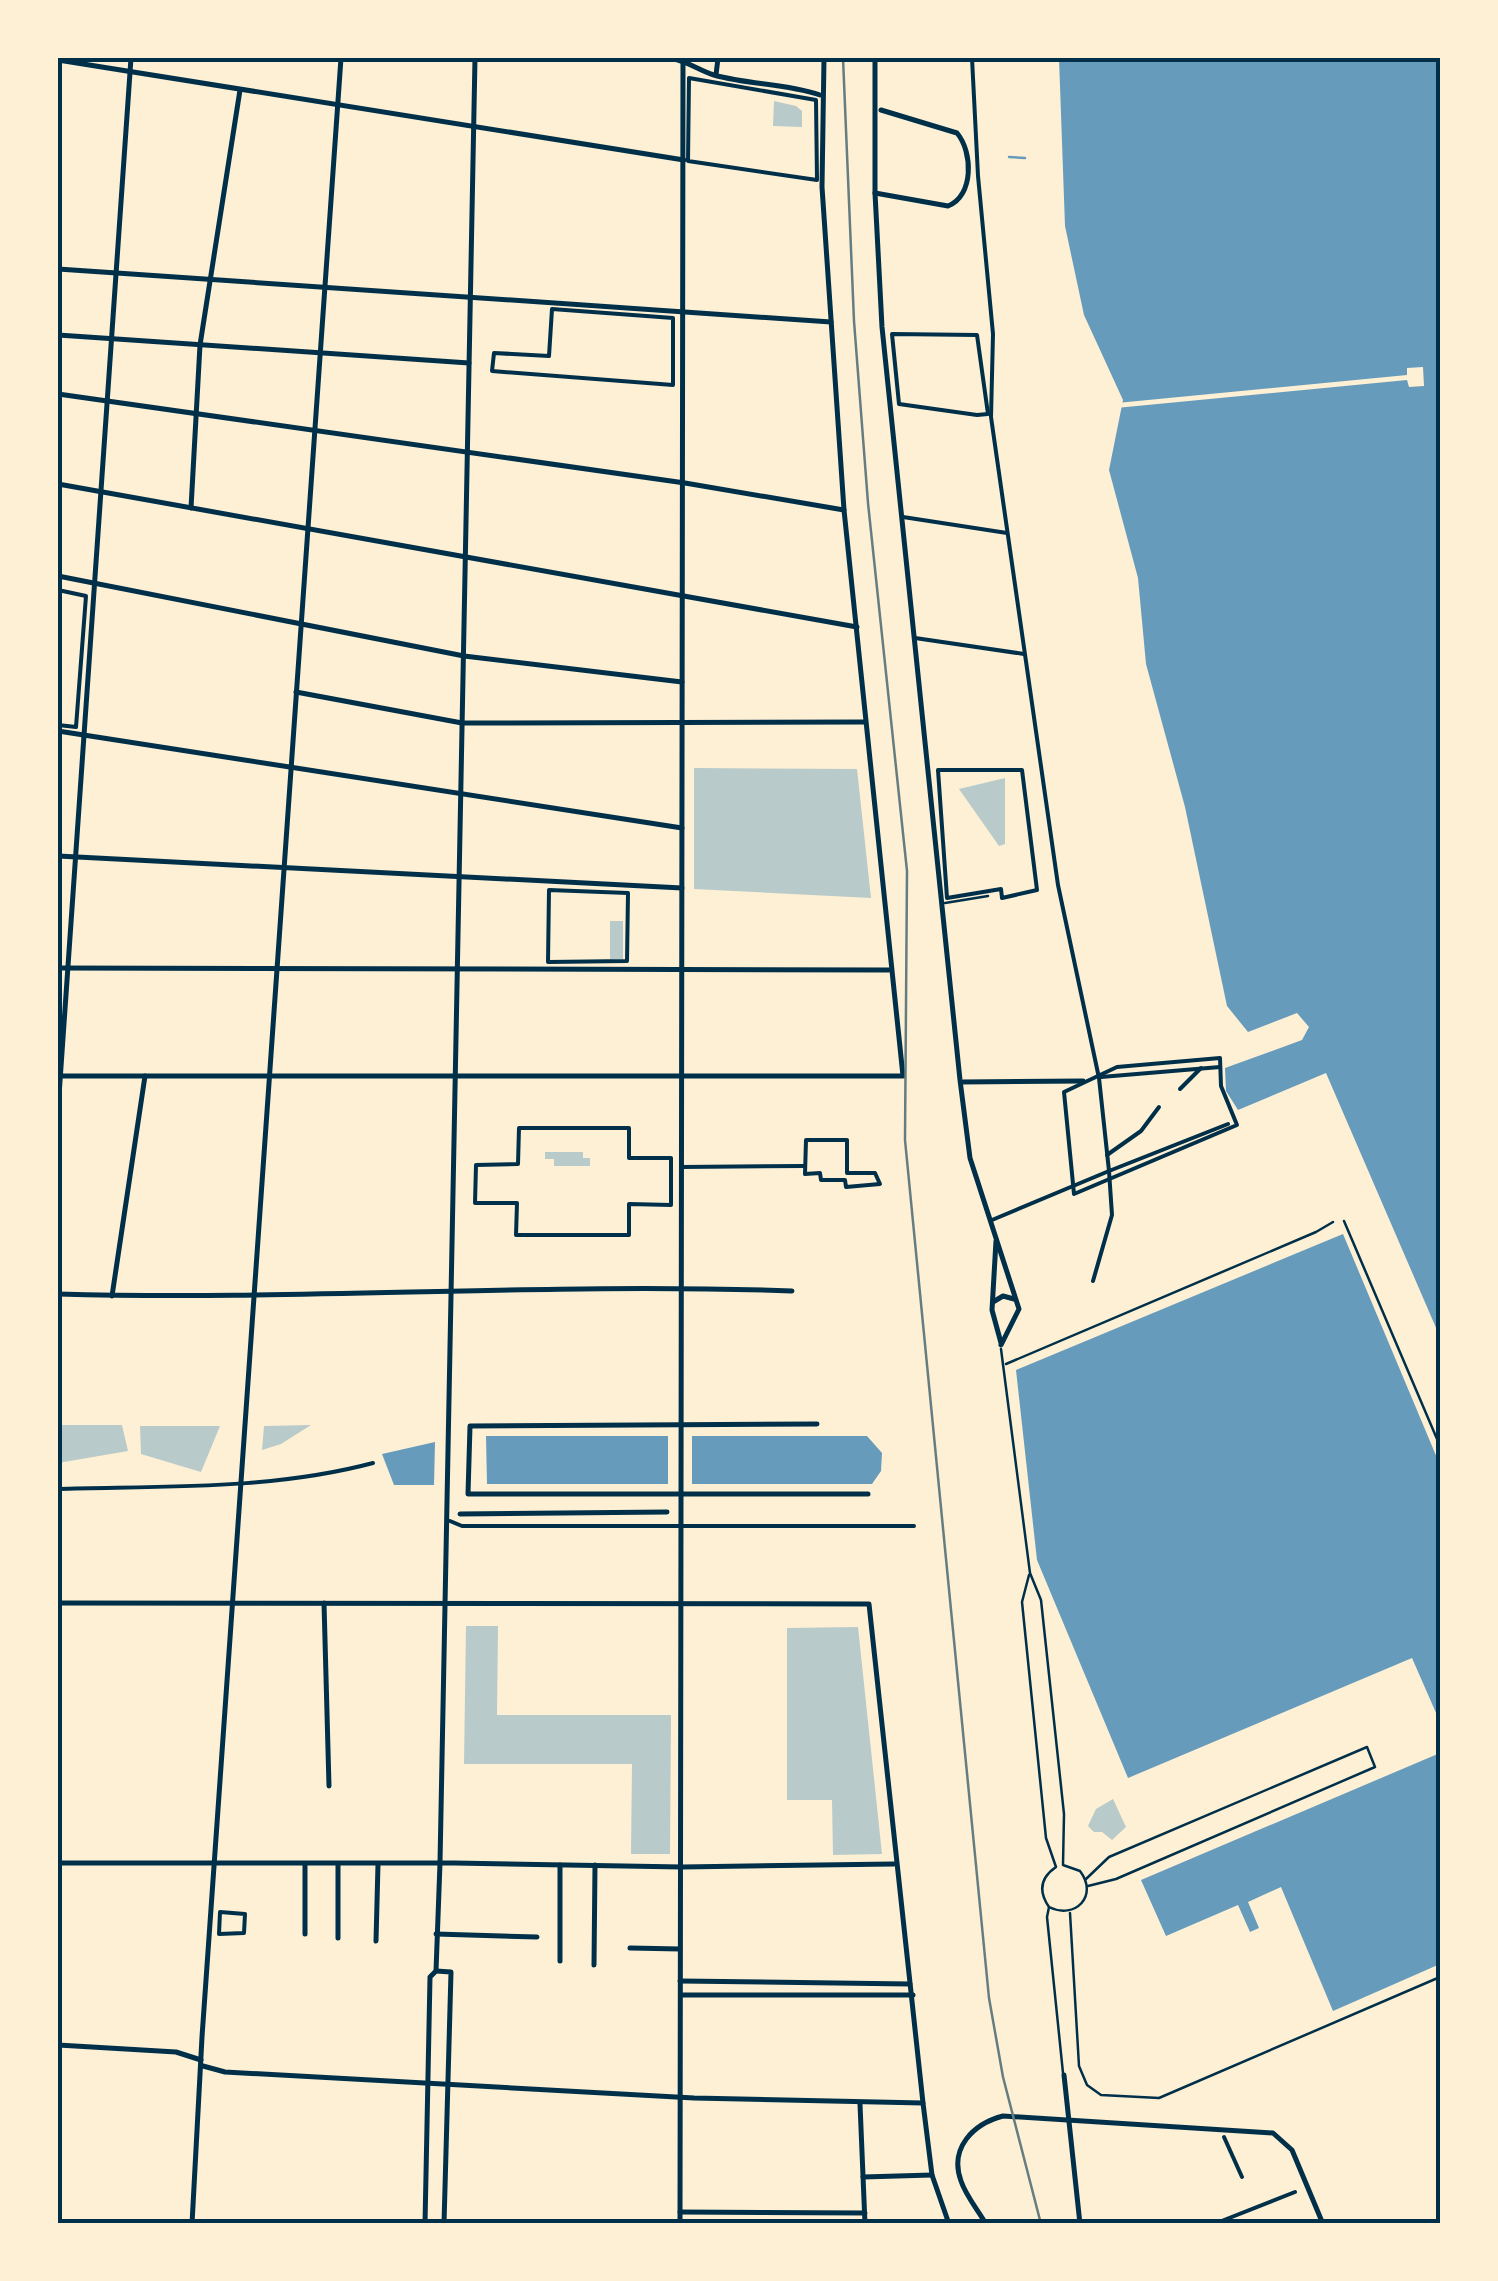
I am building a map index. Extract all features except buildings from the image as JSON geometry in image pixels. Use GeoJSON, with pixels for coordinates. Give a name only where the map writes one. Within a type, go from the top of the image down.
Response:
{"type":"FeatureCollection","features":[{"type":"Feature","properties":{"kind":"street"},"geometry":{"type":"LineString","coordinates":[[58,1110],[131,58]]}},
{"type":"Feature","properties":{"kind":"street"},"geometry":{"type":"LineString","coordinates":[[192,2224],[341,58]]}},
{"type":"Feature","properties":{"kind":"street"},"geometry":{"type":"LineString","coordinates":[[424,2224],[430,1978],[436,1971],[440,1863],[475,58]]}},
{"type":"Feature","properties":{"kind":"street"},"geometry":{"type":"LineString","coordinates":[[669,58],[683,58],[716,75],[792,87],[821,99]]}},
{"type":"Feature","properties":{"kind":"street"},"geometry":{"type":"LineString","coordinates":[[683,58],[686,161]]}},
{"type":"Feature","properties":{"kind":"street"},"geometry":{"type":"LineString","coordinates":[[716,75],[718,58]]}},
{"type":"Feature","properties":{"kind":"street"},"geometry":{"type":"LineString","coordinates":[[59,1076],[903,1076],[844,510],[822,187],[824,58]]}},
{"type":"Feature","properties":{"kind":"street"},"geometry":{"type":"LineString","coordinates":[[876,58],[875,193],[882,327],[912,637],[970,1158],[1016,1302],[1016,1317],[1001,1345]]}},
{"type":"Feature","properties":{"kind":"street"},"geometry":{"type":"LineString","coordinates":[[972,58],[993,334],[991,417],[1058,885],[1099,1076],[1109,1170],[1112,1215],[1093,1281]]}},
{"type":"Feature","properties":{"kind":"street"},"geometry":{"type":"LineString","coordinates":[[58,60],[686,161],[817,180],[816,100],[689,78],[686,161],[684,312],[682,682],[680,2224]]}},
{"type":"Feature","properties":{"kind":"street"},"geometry":{"type":"LineString","coordinates":[[191,508],[200,345],[240,90]]}},
{"type":"Feature","properties":{"kind":"street"},"geometry":{"type":"LineString","coordinates":[[875,193],[948,206],[958,201],[968,183],[964,145],[957,133],[881,110]]}},
{"type":"Feature","properties":{"kind":"street"},"geometry":{"type":"LineString","coordinates":[[58,269],[831,322]]}},
{"type":"Feature","properties":{"kind":"street"},"geometry":{"type":"LineString","coordinates":[[552,310],[673,318],[673,385],[492,371],[494,353],[549,356],[552,310]]}},
{"type":"Feature","properties":{"kind":"street"},"geometry":{"type":"LineString","coordinates":[[58,334],[470,363]]}},
{"type":"Feature","properties":{"kind":"street"},"geometry":{"type":"LineString","coordinates":[[892,334],[977,335],[988,414],[899,404],[892,334]]}},
{"type":"Feature","properties":{"kind":"street"},"geometry":{"type":"LineString","coordinates":[[58,394],[684,483],[844,510]]}},
{"type":"Feature","properties":{"kind":"street"},"geometry":{"type":"LineString","coordinates":[[58,484],[856,627]]}},
{"type":"Feature","properties":{"kind":"street"},"geometry":{"type":"LineString","coordinates":[[901,516],[1007,533]]}},
{"type":"Feature","properties":{"kind":"street"},"geometry":{"type":"LineString","coordinates":[[58,576],[464,656],[682,682]]}},
{"type":"Feature","properties":{"kind":"street"},"geometry":{"type":"LineString","coordinates":[[58,590],[86,596],[76,727],[58,728]]}},
{"type":"Feature","properties":{"kind":"street"},"geometry":{"type":"LineString","coordinates":[[912,637],[1024,654]]}},
{"type":"Feature","properties":{"kind":"street"},"geometry":{"type":"LineString","coordinates":[[296,692],[462,723],[864,722]]}},
{"type":"Feature","properties":{"kind":"street"},"geometry":{"type":"LineString","coordinates":[[58,728],[86,736],[682,828]]}},
{"type":"Feature","properties":{"kind":"street"},"geometry":{"type":"LineString","coordinates":[[938,770],[1022,770],[1037,890],[1002,898],[1001,889],[947,898],[938,770]]}},
{"type":"Feature","properties":{"kind":"street"},"geometry":{"type":"LineString","coordinates":[[58,856],[682,888]]}},
{"type":"Feature","properties":{"kind":"street"},"geometry":{"type":"LineString","coordinates":[[549,890],[628,893],[628,961],[548,962],[549,890]]}},
{"type":"Feature","properties":{"kind":"street"},"geometry":{"type":"LineString","coordinates":[[58,968],[890,970]]}},
{"type":"Feature","properties":{"kind":"street"},"geometry":{"type":"LineString","coordinates":[[1220,1058],[1221,1086],[1238,1125],[1074,1194],[1064,1092],[1099,1076],[1117,1067],[1220,1058]]}},
{"type":"Feature","properties":{"kind":"street"},"geometry":{"type":"LineString","coordinates":[[1180,1089],[1202,1066]]}},
{"type":"Feature","properties":{"kind":"street"},"geometry":{"type":"LineString","coordinates":[[1099,1076],[1220,1067]]}},
{"type":"Feature","properties":{"kind":"street"},"geometry":{"type":"LineString","coordinates":[[112,1296],[146,1076]]}},
{"type":"Feature","properties":{"kind":"street"},"geometry":{"type":"LineString","coordinates":[[960,1082],[1091,1079]]}},
{"type":"Feature","properties":{"kind":"street"},"geometry":{"type":"LineString","coordinates":[[1107,1156],[1140,1131],[1159,1108]]}},
{"type":"Feature","properties":{"kind":"street"},"geometry":{"type":"LineString","coordinates":[[990,1220],[1228,1124]]}},
{"type":"Feature","properties":{"kind":"street"},"geometry":{"type":"LineString","coordinates":[[519,1128],[630,1128],[629,1158],[671,1158],[671,1205],[629,1204],[629,1235],[516,1235],[517,1203],[475,1203],[476,1165],[518,1164],[519,1128]]}},
{"type":"Feature","properties":{"kind":"street"},"geometry":{"type":"LineString","coordinates":[[806,1140],[846,1140],[847,1173],[875,1174],[880,1184],[846,1187],[845,1180],[821,1180],[820,1173],[805,1174],[805,1166],[806,1140]]}},
{"type":"Feature","properties":{"kind":"street"},"geometry":{"type":"LineString","coordinates":[[681,1166],[805,1166]]}},
{"type":"Feature","properties":{"kind":"street"},"geometry":{"type":"LineString","coordinates":[[996,1238],[992,1303],[1001,1345]]}},
{"type":"Feature","properties":{"kind":"street"},"geometry":{"type":"LineString","coordinates":[[58,1294],[681,1288],[792,1291]]}},
{"type":"Feature","properties":{"kind":"street"},"geometry":{"type":"LineString","coordinates":[[992,1303],[1003,1296],[1016,1302]]}},
{"type":"Feature","properties":{"kind":"street"},"geometry":{"type":"LineString","coordinates":[[997,1320],[1007,1322],[1016,1317]]}},
{"type":"Feature","properties":{"kind":"street"},"geometry":{"type":"LineString","coordinates":[[816,1424],[470,1426],[468,1494],[868,1494]]}},
{"type":"Feature","properties":{"kind":"street"},"geometry":{"type":"LineString","coordinates":[[58,1489],[242,1483],[373,1464]]}},
{"type":"Feature","properties":{"kind":"street"},"geometry":{"type":"LineString","coordinates":[[460,1514],[667,1512]]}},
{"type":"Feature","properties":{"kind":"street"},"geometry":{"type":"LineString","coordinates":[[450,1521],[462,1526],[914,1526]]}},
{"type":"Feature","properties":{"kind":"street"},"geometry":{"type":"LineString","coordinates":[[58,1603],[869,1604],[932,2175],[949,2224]]}},
{"type":"Feature","properties":{"kind":"street"},"geometry":{"type":"LineString","coordinates":[[324,1603],[329,1786]]}},
{"type":"Feature","properties":{"kind":"street"},"geometry":{"type":"LineString","coordinates":[[58,1863],[682,1867],[896,1864]]}},
{"type":"Feature","properties":{"kind":"street"},"geometry":{"type":"LineString","coordinates":[[376,1941],[378,1863]]}},
{"type":"Feature","properties":{"kind":"street"},"geometry":{"type":"LineString","coordinates":[[305,1864],[305,1934]]}},
{"type":"Feature","properties":{"kind":"street"},"geometry":{"type":"LineString","coordinates":[[338,1864],[338,1938]]}},
{"type":"Feature","properties":{"kind":"street"},"geometry":{"type":"LineString","coordinates":[[560,1865],[560,1960]]}},
{"type":"Feature","properties":{"kind":"street"},"geometry":{"type":"LineString","coordinates":[[594,1965],[595,1866]]}},
{"type":"Feature","properties":{"kind":"street"},"geometry":{"type":"LineString","coordinates":[[220,1912],[245,1914],[244,1933],[218,1934],[220,1912]]}},
{"type":"Feature","properties":{"kind":"street"},"geometry":{"type":"LineString","coordinates":[[436,1934],[536,1937]]}},
{"type":"Feature","properties":{"kind":"street"},"geometry":{"type":"LineString","coordinates":[[630,1948],[680,1949]]}},
{"type":"Feature","properties":{"kind":"street"},"geometry":{"type":"LineString","coordinates":[[436,1971],[451,1972],[444,2224]]}},
{"type":"Feature","properties":{"kind":"street"},"geometry":{"type":"LineString","coordinates":[[680,1981],[910,1984]]}},
{"type":"Feature","properties":{"kind":"street"},"geometry":{"type":"LineString","coordinates":[[681,1995],[912,1996]]}},
{"type":"Feature","properties":{"kind":"street"},"geometry":{"type":"LineString","coordinates":[[58,2045],[176,2052],[225,2072],[682,2097],[923,2103]]}},
{"type":"Feature","properties":{"kind":"street"},"geometry":{"type":"LineString","coordinates":[[1064,2075],[1080,2224]]}},
{"type":"Feature","properties":{"kind":"street"},"geometry":{"type":"LineString","coordinates":[[860,2104],[865,2224]]}},
{"type":"Feature","properties":{"kind":"street"},"geometry":{"type":"LineString","coordinates":[[986,2224],[961,2183],[957,2164],[961,2146],[970,2132],[985,2120],[1003,2116],[1273,2133],[1285,2140],[1323,2224]]}},
{"type":"Feature","properties":{"kind":"street"},"geometry":{"type":"LineString","coordinates":[[1224,2137],[1242,2177]]}},
{"type":"Feature","properties":{"kind":"street"},"geometry":{"type":"LineString","coordinates":[[862,2177],[932,2175]]}},
{"type":"Feature","properties":{"kind":"street"},"geometry":{"type":"LineString","coordinates":[[1214,2224],[1295,2192]]}},
{"type":"Feature","properties":{"kind":"street"},"geometry":{"type":"LineString","coordinates":[[1251,2199],[1255,2206]]}},
{"type":"Feature","properties":{"kind":"street"},"geometry":{"type":"LineString","coordinates":[[680,2212],[865,2213]]}},
{"type":"Feature","properties":{"kind":"lane"},"geometry":{"type":"LineString","coordinates":[[943,904],[988,896]]}},
{"type":"Feature","properties":{"kind":"lane"},"geometry":{"type":"LineString","coordinates":[[1344,1221],[1440,1446]]}},
{"type":"Feature","properties":{"kind":"lane"},"geometry":{"type":"LineString","coordinates":[[1004,1365],[1333,1222]]}},
{"type":"Feature","properties":{"kind":"lane"},"geometry":{"type":"LineString","coordinates":[[1001,1345],[1030,1573],[1041,1600],[1064,1814],[1064,1866],[1080,1872],[1088,1886],[1086,1897],[1070,1912],[1049,1907],[1042,1897],[1046,1874],[1056,1867],[1046,1838],[1022,1602],[1030,1573]]}},
{"type":"Feature","properties":{"kind":"lane"},"geometry":{"type":"LineString","coordinates":[[1086,1879],[1109,1858],[1367,1747],[1375,1768],[1116,1879],[1088,1886]]}},
{"type":"Feature","properties":{"kind":"lane"},"geometry":{"type":"LineString","coordinates":[[1049,1907],[1046,1917],[1064,2075]]}},
{"type":"Feature","properties":{"kind":"lane"},"geometry":{"type":"LineString","coordinates":[[1070,1912],[1080,2066],[1088,2085],[1106,2097],[1159,2098],[1440,1977]]}},
{"type":"Feature","properties":{"kind":"shaded area"},"geometry":{"type":"Polygon","coordinates":[[[774,101],[802,111],[802,127],[773,126],[774,101]]]}},
{"type":"Feature","properties":{"kind":"shaded area"},"geometry":{"type":"Polygon","coordinates":[[[694,768],[857,769],[871,898],[694,889],[694,768]]]}},
{"type":"Feature","properties":{"kind":"shaded area"},"geometry":{"type":"Polygon","coordinates":[[[1005,778],[1005,844],[999,846],[959,789],[1005,778]]]}},
{"type":"Feature","properties":{"kind":"shaded area"},"geometry":{"type":"Polygon","coordinates":[[[610,921],[623,921],[623,959],[610,960],[610,921]]]}},
{"type":"Feature","properties":{"kind":"shaded area"},"geometry":{"type":"Polygon","coordinates":[[[545,1152],[583,1152],[583,1158],[590,1158],[590,1166],[554,1166],[554,1159],[545,1159],[545,1152]]]}},
{"type":"Feature","properties":{"kind":"shaded area"},"geometry":{"type":"Polygon","coordinates":[[[58,1425],[122,1425],[128,1451],[58,1463],[58,1425]]]}},
{"type":"Feature","properties":{"kind":"shaded area"},"geometry":{"type":"Polygon","coordinates":[[[311,1425],[281,1444],[262,1450],[264,1426],[311,1425]]]}},
{"type":"Feature","properties":{"kind":"shaded area"},"geometry":{"type":"Polygon","coordinates":[[[140,1426],[220,1426],[201,1472],[141,1454],[140,1426]]]}},
{"type":"Feature","properties":{"kind":"shaded area"},"geometry":{"type":"Polygon","coordinates":[[[466,1626],[498,1626],[497,1715],[671,1715],[670,1854],[631,1854],[632,1764],[464,1764],[466,1626]]]}},
{"type":"Feature","properties":{"kind":"shaded area"},"geometry":{"type":"Polygon","coordinates":[[[858,1627],[882,1854],[833,1855],[832,1800],[787,1800],[787,1628],[858,1627]]]}},
{"type":"Feature","properties":{"kind":"shaded area"},"geometry":{"type":"Polygon","coordinates":[[[1113,1799],[1126,1827],[1112,1840],[1088,1826],[1096,1809],[1113,1799]]]}},
{"type":"Feature","properties":{"kind":"water"},"geometry":{"type":"Polygon","coordinates":[[[1059,58],[1440,58],[1440,1337],[1326,1073],[1238,1110],[1226,1091],[1225,1068],[1302,1040],[1309,1027],[1297,1013],[1248,1032],[1227,1006],[1185,807],[1146,664],[1138,578],[1109,470],[1123,400],[1084,315],[1065,226],[1059,58]]]}},
{"type":"Feature","properties":{"kind":"water"},"geometry":{"type":"Polygon","coordinates":[[[1343,1234],[1440,1465],[1440,1722],[1412,1658],[1128,1778],[1037,1560],[1016,1370],[1343,1234]]]}},
{"type":"Feature","properties":{"kind":"water"},"geometry":{"type":"Polygon","coordinates":[[[486,1436],[867,1436],[882,1453],[881,1471],[872,1484],[487,1484],[486,1436]]]}},
{"type":"Feature","properties":{"kind":"water"},"geometry":{"type":"Polygon","coordinates":[[[435,1442],[434,1485],[394,1485],[382,1454],[435,1442]]]}},
{"type":"Feature","properties":{"kind":"water"},"geometry":{"type":"Polygon","coordinates":[[[1440,1753],[1440,1964],[1333,2011],[1281,1887],[1248,1902],[1259,1928],[1250,1932],[1238,1905],[1166,1936],[1141,1880],[1440,1753]]]}},
{"type":"Feature","properties":{"kind":"pier"},"geometry":{"type":"Polygon","coordinates":[[[1423,367],[1424,386],[1409,387],[1407,380],[1116,408],[1117,403],[1407,375],[1407,368],[1423,367]]]}},
{"type":"Feature","properties":{"kind":"pier"},"geometry":{"type":"Polygon","coordinates":[[[668,1431],[692,1431],[692,1489],[668,1489],[668,1431]]]}},
{"type":"Feature","properties":{"kind":"waterway"},"geometry":{"type":"LineString","coordinates":[[1009,157],[1025,158]]}},
{"type":"Feature","properties":{"kind":"railway"},"geometry":{"type":"LineString","coordinates":[[843,58],[854,321],[868,503],[907,871],[905,1140],[989,1998],[1003,2077],[1041,2224]]}}]}
